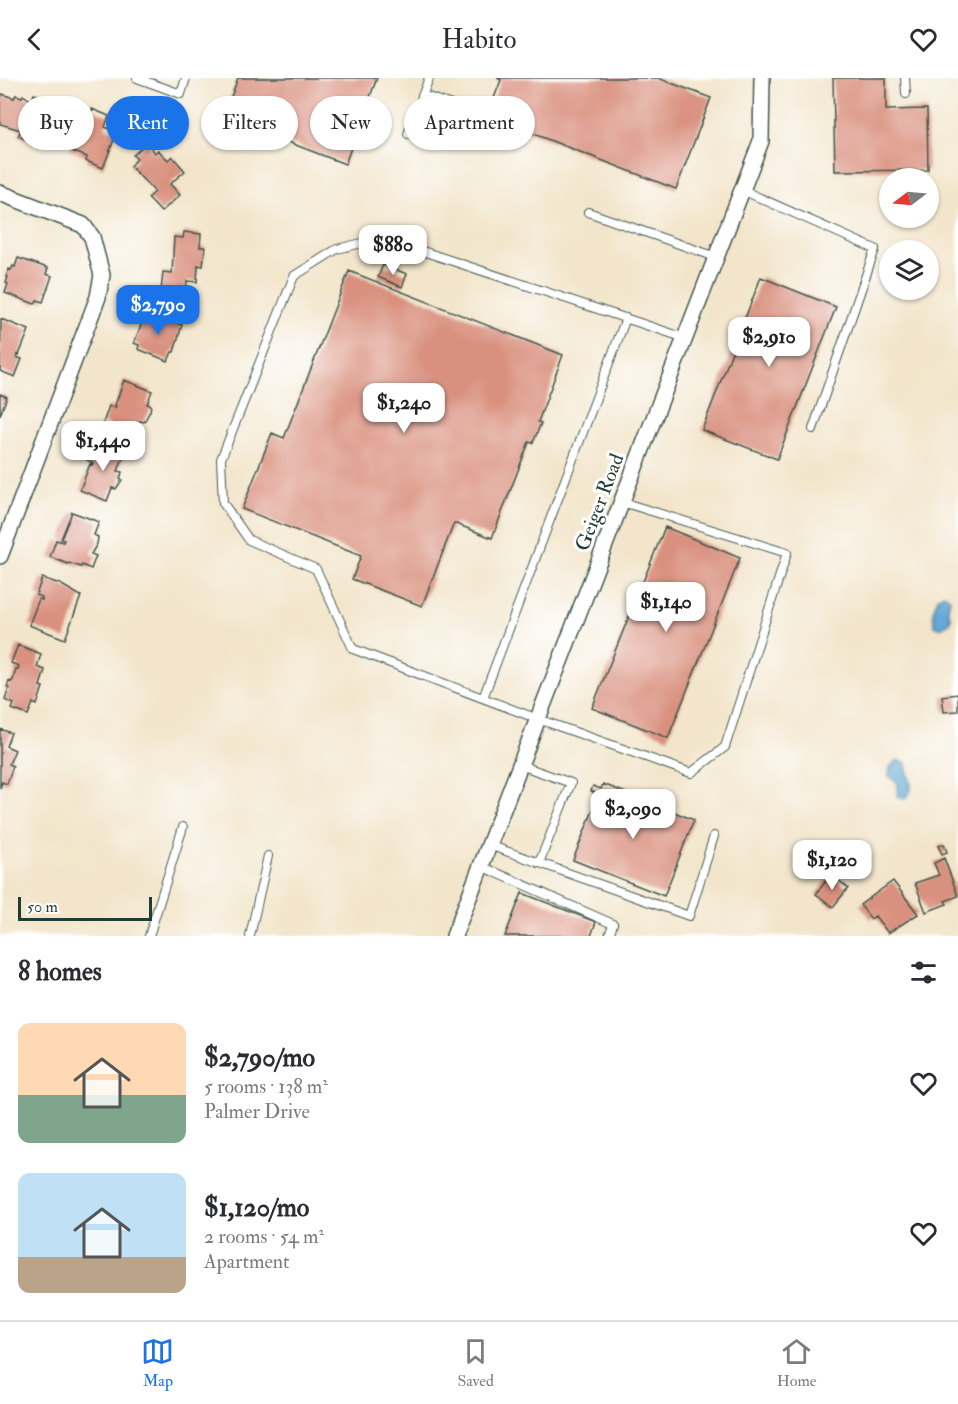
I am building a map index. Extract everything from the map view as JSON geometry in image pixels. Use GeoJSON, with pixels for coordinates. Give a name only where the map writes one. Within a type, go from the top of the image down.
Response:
{"type":"FeatureCollection","features":[{"type":"Feature","properties":{"kind":"street","name":"Geiger Road"},"geometry":{"type":"LineString","coordinates":[[453,936],[761,141],[762,78]]}},
{"type":"Feature","properties":{"kind":"street"},"geometry":{"type":"LineString","coordinates":[[0,193],[83,225],[92,237],[102,275],[98,297],[0,556]]}},
{"type":"Feature","properties":{"kind":"lane"},"geometry":{"type":"LineString","coordinates":[[137,78],[182,94],[186,78]]}},
{"type":"Feature","properties":{"kind":"lane"},"geometry":{"type":"LineString","coordinates":[[425,96],[422,95],[429,78]]}},
{"type":"Feature","properties":{"kind":"lane"},"geometry":{"type":"LineString","coordinates":[[905,78],[906,94]]}},
{"type":"Feature","properties":{"kind":"lane"},"geometry":{"type":"LineString","coordinates":[[742,190],[875,249],[813,429]]}},
{"type":"Feature","properties":{"kind":"lane"},"geometry":{"type":"LineString","coordinates":[[588,212],[717,257]]}},
{"type":"Feature","properties":{"kind":"lane"},"geometry":{"type":"LineString","coordinates":[[622,502],[787,553],[725,747],[691,773],[538,719],[353,648],[316,569],[249,540],[236,522],[223,503],[221,459],[294,276],[337,249],[383,238],[685,338]]}},
{"type":"Feature","properties":{"kind":"lane"},"geometry":{"type":"LineString","coordinates":[[483,698],[626,318]]}},
{"type":"Feature","properties":{"kind":"lane"},"geometry":{"type":"LineString","coordinates":[[520,765],[571,783],[539,863]]}},
{"type":"Feature","properties":{"kind":"lane"},"geometry":{"type":"LineString","coordinates":[[149,936],[183,827]]}},
{"type":"Feature","properties":{"kind":"lane"},"geometry":{"type":"LineString","coordinates":[[489,845],[689,916],[714,836]]}},
{"type":"Feature","properties":{"kind":"lane"},"geometry":{"type":"LineString","coordinates":[[250,936],[268,856]]}},
{"type":"Feature","properties":{"kind":"lane"},"geometry":{"type":"LineString","coordinates":[[481,866],[613,924],[609,936]]}},
{"type":"Feature","properties":{"kind":"water"},"geometry":{"type":"Polygon","coordinates":[[[944,594],[950,598],[948,609],[951,619],[948,624],[940,628],[934,626],[933,611],[938,597],[944,594]]]}},
{"type":"Feature","properties":{"kind":"water"},"geometry":{"type":"Polygon","coordinates":[[[897,760],[906,763],[911,782],[911,791],[904,799],[897,796],[898,784],[889,776],[890,767],[897,760]]]}},
{"type":"Feature","properties":{"kind":"building"},"geometry":{"type":"Polygon","coordinates":[[[238,78],[377,78],[370,96],[310,96],[310,150],[350,150],[345,164],[298,146],[298,96],[231,96],[238,78]]]}},
{"type":"Feature","properties":{"kind":"building"},"geometry":{"type":"Polygon","coordinates":[[[497,78],[658,78],[711,98],[676,189],[535,135],[535,96],[495,96],[501,80],[497,78]]]}},
{"type":"Feature","properties":{"kind":"building"},"geometry":{"type":"Polygon","coordinates":[[[833,78],[886,78],[886,110],[927,109],[928,168],[835,171],[833,78]]]}},
{"type":"Feature","properties":{"kind":"building"},"geometry":{"type":"Polygon","coordinates":[[[2,94],[14,98],[16,95],[19,96],[18,129],[0,124],[2,94]]]}},
{"type":"Feature","properties":{"kind":"building"},"geometry":{"type":"Polygon","coordinates":[[[94,110],[106,115],[106,150],[110,150],[103,168],[86,161],[87,157],[69,150],[94,150],[94,110]]]}},
{"type":"Feature","properties":{"kind":"building"},"geometry":{"type":"Polygon","coordinates":[[[139,150],[153,150],[155,153],[158,150],[168,160],[172,156],[185,171],[170,184],[180,195],[161,212],[148,198],[155,192],[130,166],[137,159],[133,155],[139,150]]]}},
{"type":"Feature","properties":{"kind":"building"},"geometry":{"type":"Polygon","coordinates":[[[184,232],[201,234],[200,247],[205,247],[203,266],[198,265],[197,282],[187,281],[186,294],[161,291],[163,272],[172,273],[174,237],[183,238],[184,232]]]}},
{"type":"Feature","properties":{"kind":"building"},"geometry":{"type":"Polygon","coordinates":[[[18,258],[48,268],[46,274],[52,276],[43,302],[37,300],[35,304],[5,293],[8,284],[6,283],[8,277],[6,277],[9,269],[15,267],[18,258]]]}},
{"type":"Feature","properties":{"kind":"building"},"geometry":{"type":"Polygon","coordinates":[[[383,265],[407,274],[402,287],[378,277],[383,265]]]}},
{"type":"Feature","properties":{"kind":"building"},"geometry":{"type":"Polygon","coordinates":[[[349,271],[563,355],[538,422],[541,423],[533,443],[529,442],[492,538],[454,523],[422,606],[352,579],[361,556],[242,509],[272,433],[284,438],[349,271]]]}},
{"type":"Feature","properties":{"kind":"building"},"geometry":{"type":"Polygon","coordinates":[[[761,277],[836,307],[777,459],[702,430],[761,277]]]}},
{"type":"Feature","properties":{"kind":"building"},"geometry":{"type":"Polygon","coordinates":[[[151,313],[182,325],[174,352],[168,361],[138,349],[139,345],[134,343],[145,315],[150,317],[151,313]]]}},
{"type":"Feature","properties":{"kind":"building"},"geometry":{"type":"Polygon","coordinates":[[[1,319],[29,330],[19,355],[17,354],[16,357],[22,359],[15,377],[0,371],[1,319]]]}},
{"type":"Feature","properties":{"kind":"building"},"geometry":{"type":"Polygon","coordinates":[[[124,380],[152,391],[147,404],[151,405],[150,411],[144,422],[140,421],[135,435],[103,423],[109,406],[115,408],[116,406],[124,380]]]}},
{"type":"Feature","properties":{"kind":"building"},"geometry":{"type":"Polygon","coordinates":[[[0,394],[7,397],[0,415],[0,394]]]}},
{"type":"Feature","properties":{"kind":"building"},"geometry":{"type":"Polygon","coordinates":[[[94,443],[124,455],[118,471],[122,472],[120,479],[122,480],[116,489],[112,488],[107,501],[80,490],[90,464],[93,463],[87,460],[94,443]]]}},
{"type":"Feature","properties":{"kind":"building"},"geometry":{"type":"Polygon","coordinates":[[[72,512],[99,522],[94,535],[98,537],[97,544],[91,554],[96,556],[91,569],[50,557],[56,540],[63,542],[64,540],[61,539],[72,512]]]}},
{"type":"Feature","properties":{"kind":"building"},"geometry":{"type":"Polygon","coordinates":[[[665,527],[740,558],[668,738],[592,708],[665,527]]]}},
{"type":"Feature","properties":{"kind":"building"},"geometry":{"type":"Polygon","coordinates":[[[42,578],[60,584],[81,596],[65,639],[29,625],[39,599],[42,600],[42,597],[36,595],[42,578]]]}},
{"type":"Feature","properties":{"kind":"building"},"geometry":{"type":"Polygon","coordinates":[[[18,645],[41,654],[37,667],[45,670],[40,686],[43,687],[37,705],[33,703],[28,715],[12,709],[14,704],[5,700],[9,681],[13,680],[19,666],[11,663],[18,645]]]}},
{"type":"Feature","properties":{"kind":"building"},"geometry":{"type":"Polygon","coordinates":[[[958,694],[958,711],[944,712],[942,696],[958,694]]]}},
{"type":"Feature","properties":{"kind":"building"},"geometry":{"type":"Polygon","coordinates":[[[0,729],[11,733],[6,746],[15,750],[9,764],[13,766],[7,784],[2,782],[0,788],[0,729]]]}},
{"type":"Feature","properties":{"kind":"building"},"geometry":{"type":"Polygon","coordinates":[[[603,784],[694,820],[664,896],[573,860],[599,795],[591,791],[593,786],[601,789],[603,784]]]}},
{"type":"Feature","properties":{"kind":"building"},"geometry":{"type":"Polygon","coordinates":[[[944,844],[947,852],[942,854],[938,846],[944,844]]]}},
{"type":"Feature","properties":{"kind":"building"},"geometry":{"type":"Polygon","coordinates":[[[944,858],[958,896],[945,901],[947,904],[926,912],[915,883],[939,875],[934,863],[944,858]]]}},
{"type":"Feature","properties":{"kind":"building"},"geometry":{"type":"Polygon","coordinates":[[[831,874],[848,888],[833,907],[816,894],[831,874]]]}},
{"type":"Feature","properties":{"kind":"building"},"geometry":{"type":"Polygon","coordinates":[[[893,881],[918,914],[888,933],[875,916],[871,919],[860,905],[893,881]]]}},
{"type":"Feature","properties":{"kind":"building"},"geometry":{"type":"Polygon","coordinates":[[[522,893],[596,922],[591,936],[505,936],[522,893]]]}}]}
